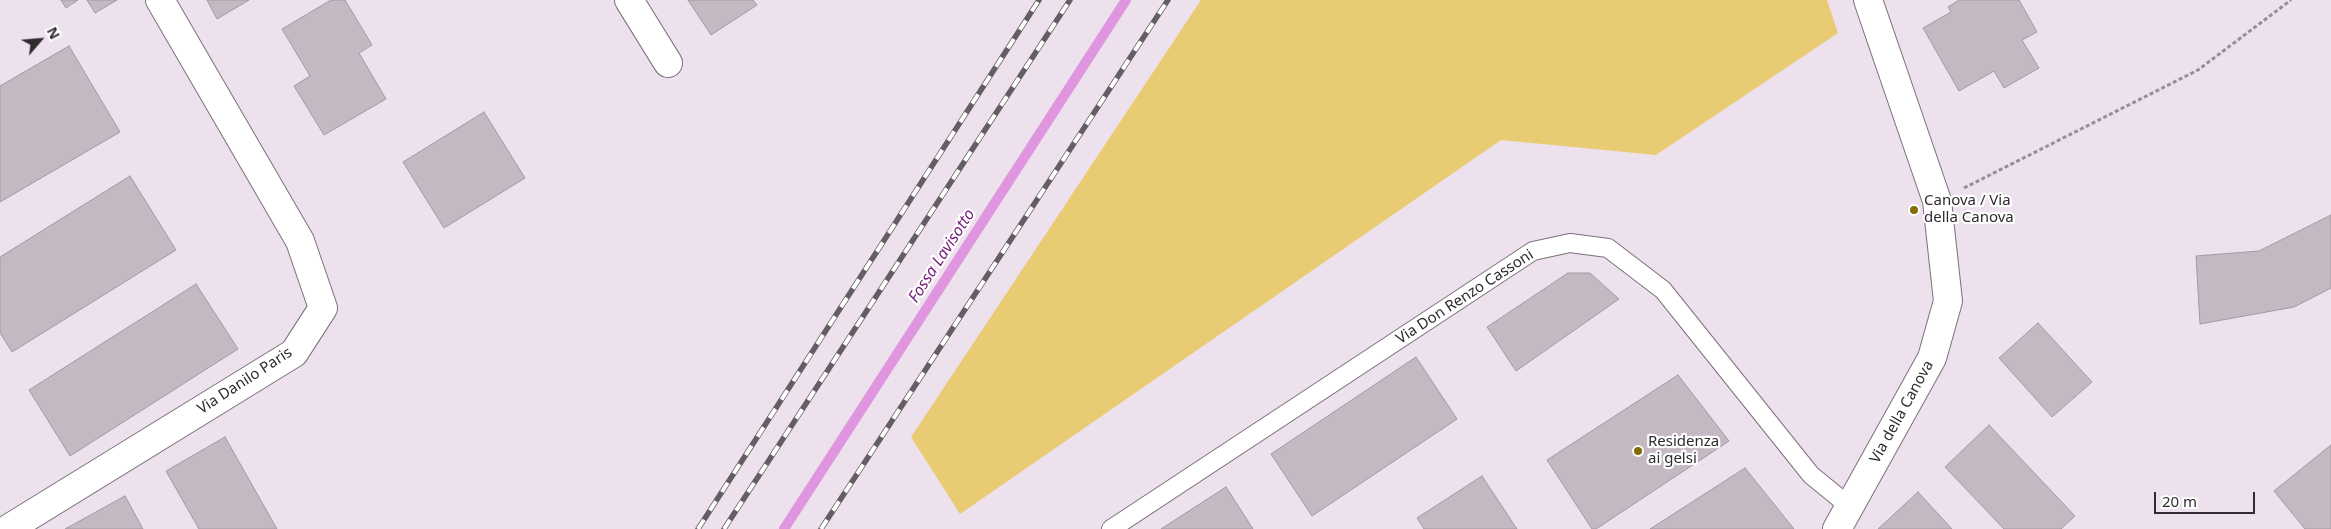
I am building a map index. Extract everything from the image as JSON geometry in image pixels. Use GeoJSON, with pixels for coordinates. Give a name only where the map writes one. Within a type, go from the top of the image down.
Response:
{"type":"FeatureCollection","features":[{"type":"Feature","properties":{"kind":"street","name":"Via Danilo Paris"},"geometry":{"type":"LineString","coordinates":[[8,529],[294,353],[323,308],[300,241],[160,0]]}},
{"type":"Feature","properties":{"kind":"street"},"geometry":{"type":"LineString","coordinates":[[629,0],[668,63]]}},
{"type":"Feature","properties":{"kind":"street","name":"Via della Canova"},"geometry":{"type":"LineString","coordinates":[[1843,517],[1932,358],[1948,301],[1937,201],[1868,0]]}},
{"type":"Feature","properties":{"kind":"lane","name":"Via Don Renzo Cassoni"},"geometry":{"type":"LineString","coordinates":[[1111,529],[1533,251],[1570,242],[1608,248],[1663,290],[1843,517]]}},
{"type":"Feature","properties":{"kind":"path"},"geometry":{"type":"LineString","coordinates":[[1937,201],[2198,70],[2291,0]]}},
{"type":"Feature","properties":{"kind":"shaded area"},"geometry":{"type":"Polygon","coordinates":[[[1201,0],[1827,0],[1838,33],[1656,155],[1501,140],[960,514],[911,437],[1201,0]]]}},
{"type":"Feature","properties":{"kind":"building"},"geometry":{"type":"Polygon","coordinates":[[[61,0],[78,0],[66,8],[61,0]]]}},
{"type":"Feature","properties":{"kind":"building"},"geometry":{"type":"Polygon","coordinates":[[[87,0],[117,0],[95,13],[87,0]]]}},
{"type":"Feature","properties":{"kind":"building"},"geometry":{"type":"Polygon","coordinates":[[[207,0],[249,0],[217,19],[207,0]]]}},
{"type":"Feature","properties":{"kind":"building"},"geometry":{"type":"Polygon","coordinates":[[[331,0],[345,0],[372,45],[359,53],[386,99],[324,135],[294,86],[310,76],[282,29],[331,0]]]}},
{"type":"Feature","properties":{"kind":"building"},"geometry":{"type":"Polygon","coordinates":[[[688,0],[753,0],[757,5],[711,35],[688,0]]]}},
{"type":"Feature","properties":{"kind":"building"},"geometry":{"type":"Polygon","coordinates":[[[1959,0],[2019,0],[2037,32],[2022,40],[2039,68],[2004,88],[1994,71],[1959,91],[1923,28],[1951,12],[1948,7],[1959,0]]]}},
{"type":"Feature","properties":{"kind":"building"},"geometry":{"type":"Polygon","coordinates":[[[69,46],[120,132],[0,202],[0,86],[69,46]]]}},
{"type":"Feature","properties":{"kind":"building"},"geometry":{"type":"Polygon","coordinates":[[[484,112],[525,178],[444,228],[403,162],[484,112]]]}},
{"type":"Feature","properties":{"kind":"building"},"geometry":{"type":"Polygon","coordinates":[[[130,176],[176,250],[12,352],[0,333],[0,257],[130,176]]]}},
{"type":"Feature","properties":{"kind":"building"},"geometry":{"type":"Polygon","coordinates":[[[2331,215],[2331,288],[2294,307],[2200,324],[2196,256],[2259,251],[2331,215]]]}},
{"type":"Feature","properties":{"kind":"building"},"geometry":{"type":"Polygon","coordinates":[[[1568,273],[1590,273],[1619,299],[1516,371],[1487,327],[1568,273]]]}},
{"type":"Feature","properties":{"kind":"building"},"geometry":{"type":"Polygon","coordinates":[[[196,284],[238,349],[70,456],[29,390],[196,284]]]}},
{"type":"Feature","properties":{"kind":"building"},"geometry":{"type":"Polygon","coordinates":[[[2038,323],[2092,382],[2052,417],[1999,358],[2038,323]]]}},
{"type":"Feature","properties":{"kind":"building"},"geometry":{"type":"Polygon","coordinates":[[[1416,357],[1457,419],[1312,516],[1271,454],[1416,357]]]}},
{"type":"Feature","properties":{"kind":"building","name":"Residenza ai gelsi"},"geometry":{"type":"Polygon","coordinates":[[[1678,375],[1729,441],[1596,529],[1592,529],[1547,460],[1678,375]]]}},
{"type":"Feature","properties":{"kind":"building"},"geometry":{"type":"Polygon","coordinates":[[[1989,425],[2075,516],[2061,529],[2004,529],[1945,467],[1989,425]]]}},
{"type":"Feature","properties":{"kind":"building"},"geometry":{"type":"Polygon","coordinates":[[[225,437],[277,529],[199,529],[166,471],[225,437]]]}},
{"type":"Feature","properties":{"kind":"building"},"geometry":{"type":"Polygon","coordinates":[[[2331,445],[2331,529],[2305,529],[2274,491],[2331,445]]]}},
{"type":"Feature","properties":{"kind":"building","name":"Residenza ai gelsi"},"geometry":{"type":"Polygon","coordinates":[[[1745,468],[1794,529],[1650,529],[1745,468]]]}},
{"type":"Feature","properties":{"kind":"building"},"geometry":{"type":"Polygon","coordinates":[[[1482,476],[1517,529],[1424,529],[1417,518],[1482,476]]]}},
{"type":"Feature","properties":{"kind":"building"},"geometry":{"type":"Polygon","coordinates":[[[1226,487],[1253,529],[1161,529],[1226,487]]]}},
{"type":"Feature","properties":{"kind":"building"},"geometry":{"type":"Polygon","coordinates":[[[1918,492],[1952,529],[1878,529],[1918,492]]]}},
{"type":"Feature","properties":{"kind":"building"},"geometry":{"type":"Polygon","coordinates":[[[125,496],[143,529],[65,529],[125,496]]]}},
{"type":"Feature","properties":{"kind":"waterway","name":"Fossa Lavisotto"},"geometry":{"type":"LineString","coordinates":[[784,529],[1126,0]]}},
{"type":"Feature","properties":{"kind":"railway"},"geometry":{"type":"LineString","coordinates":[[698,529],[1039,0]]}},
{"type":"Feature","properties":{"kind":"railway"},"geometry":{"type":"LineString","coordinates":[[724,529],[1070,0]]}},
{"type":"Feature","properties":{"kind":"railway"},"geometry":{"type":"LineString","coordinates":[[821,529],[1168,0]]}},
{"type":"Feature","properties":{"kind":"place","name":"Canova / Via della Canova"},"geometry":{"type":"Point","coordinates":[1914,210]}},
{"type":"Feature","properties":{"kind":"place","name":"Residenza ai gelsi"},"geometry":{"type":"Point","coordinates":[1638,451]}}]}
